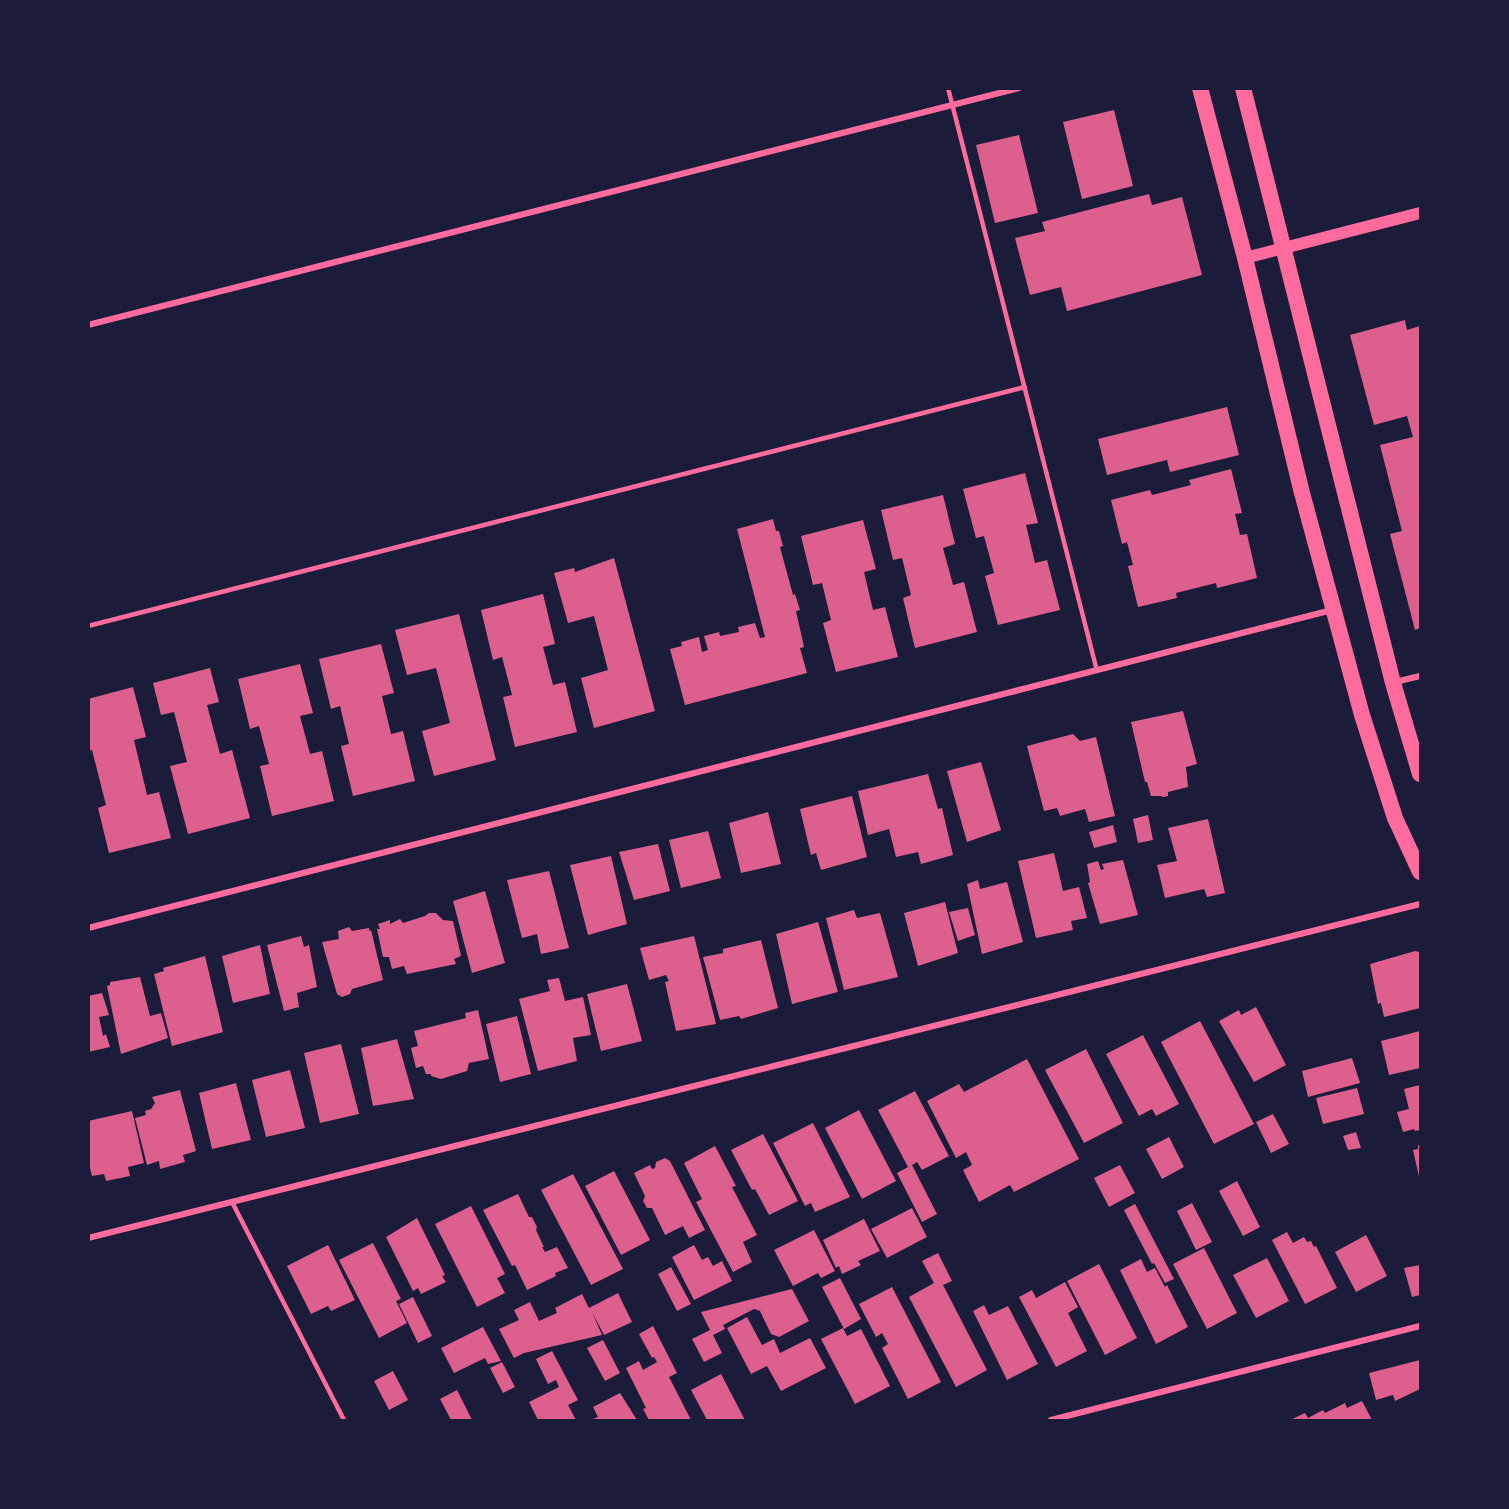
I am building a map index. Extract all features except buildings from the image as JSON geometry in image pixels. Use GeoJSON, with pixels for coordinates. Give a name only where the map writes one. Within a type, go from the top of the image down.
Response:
{"type":"FeatureCollection","features":[{"type":"Feature","properties":{"kind":"highway"},"geometry":{"type":"LineString","coordinates":[[1200,88],[1245,258],[1302,493],[1362,716],[1383,787],[1420,872]]}},
{"type":"Feature","properties":{"kind":"highway"},"geometry":{"type":"LineString","coordinates":[[1243,88],[1393,683],[1420,774]]}},
{"type":"Feature","properties":{"kind":"main road"},"geometry":{"type":"LineString","coordinates":[[1245,258],[1420,213]]}},
{"type":"Feature","properties":{"kind":"street"},"geometry":{"type":"LineString","coordinates":[[88,325],[1019,88]]}},
{"type":"Feature","properties":{"kind":"street"},"geometry":{"type":"LineString","coordinates":[[88,928],[1334,609]]}},
{"type":"Feature","properties":{"kind":"street"},"geometry":{"type":"LineString","coordinates":[[1393,683],[1420,676]]}},
{"type":"Feature","properties":{"kind":"street"},"geometry":{"type":"LineString","coordinates":[[88,1238],[1420,904]]}},
{"type":"Feature","properties":{"kind":"street"},"geometry":{"type":"LineString","coordinates":[[1050,1420],[1420,1326]]}},
{"type":"Feature","properties":{"kind":"lane"},"geometry":{"type":"LineString","coordinates":[[948,88],[1097,671]]}},
{"type":"Feature","properties":{"kind":"lane"},"geometry":{"type":"LineString","coordinates":[[88,626],[1025,387]]}},
{"type":"Feature","properties":{"kind":"lane"},"geometry":{"type":"LineString","coordinates":[[232,1202],[344,1420]]}}]}
